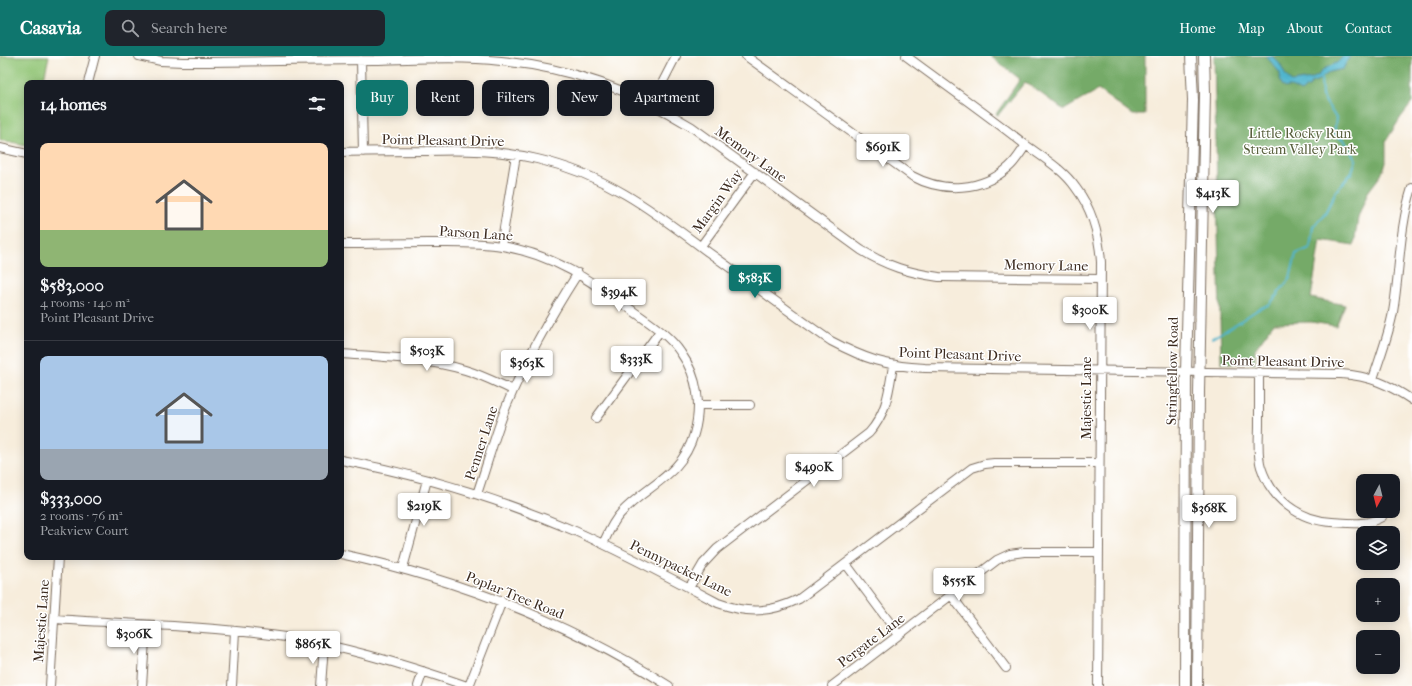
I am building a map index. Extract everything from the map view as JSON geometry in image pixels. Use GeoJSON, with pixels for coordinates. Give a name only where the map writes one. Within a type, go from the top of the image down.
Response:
{"type":"FeatureCollection","features":[{"type":"Feature","properties":{"kind":"main road","name":"Stringfellow Road"},"geometry":{"type":"LineString","coordinates":[[1185,686],[1186,372],[1193,100],[1192,56]]}},
{"type":"Feature","properties":{"kind":"main road","name":"Stringfellow Road"},"geometry":{"type":"LineString","coordinates":[[1197,686],[1199,372],[1205,92],[1204,56]]}},
{"type":"Feature","properties":{"kind":"street"},"geometry":{"type":"LineString","coordinates":[[89,80],[95,56]]}},
{"type":"Feature","properties":{"kind":"street","name":"Memory Lane"},"geometry":{"type":"LineString","coordinates":[[139,56],[161,61],[183,62],[260,59],[472,59],[527,64],[560,70],[620,90]]}},
{"type":"Feature","properties":{"kind":"street"},"geometry":{"type":"LineString","coordinates":[[664,80],[676,56]]}},
{"type":"Feature","properties":{"kind":"street"},"geometry":{"type":"LineString","coordinates":[[746,56],[912,176],[927,183],[944,188],[956,188],[978,184],[995,177],[1009,166],[1026,145]]}},
{"type":"Feature","properties":{"kind":"street","name":"Majestic Lane"},"geometry":{"type":"LineString","coordinates":[[906,56],[1065,175],[1077,188],[1086,202],[1093,218],[1098,237],[1101,262],[1098,686]]}},
{"type":"Feature","properties":{"kind":"street"},"geometry":{"type":"LineString","coordinates":[[361,60],[363,152]]}},
{"type":"Feature","properties":{"kind":"street","name":"Memory Lane"},"geometry":{"type":"LineString","coordinates":[[675,116],[692,126],[861,250],[885,263],[908,272],[939,277],[1100,279]]}},
{"type":"Feature","properties":{"kind":"street"},"geometry":{"type":"LineString","coordinates":[[0,148],[24,153]]}},
{"type":"Feature","properties":{"kind":"street","name":"Point Pleasant Drive"},"geometry":{"type":"LineString","coordinates":[[344,152],[478,151],[516,155],[560,165],[605,183],[645,205],[831,341],[865,358],[893,366],[925,368],[1341,374],[1373,379],[1402,393],[1412,400]]}},
{"type":"Feature","properties":{"kind":"street"},"geometry":{"type":"LineString","coordinates":[[501,246],[516,155]]}},
{"type":"Feature","properties":{"kind":"street","name":"Margin Way"},"geometry":{"type":"LineString","coordinates":[[700,246],[755,172]]}},
{"type":"Feature","properties":{"kind":"street"},"geometry":{"type":"LineString","coordinates":[[1373,379],[1392,313],[1404,217],[1412,188]]}},
{"type":"Feature","properties":{"kind":"street","name":"Parson Lane"},"geometry":{"type":"LineString","coordinates":[[344,244],[453,243],[501,246],[537,255],[578,273],[596,284],[674,343],[688,363],[696,384],[698,404],[693,436],[683,457],[666,477],[621,512],[613,523],[603,544]]}},
{"type":"Feature","properties":{"kind":"street","name":"Penner Lane"},"geometry":{"type":"LineString","coordinates":[[477,494],[505,409],[513,390],[578,273]]}},
{"type":"Feature","properties":{"kind":"street"},"geometry":{"type":"LineString","coordinates":[[596,418],[660,331]]}},
{"type":"Feature","properties":{"kind":"street"},"geometry":{"type":"LineString","coordinates":[[344,354],[415,360],[444,365],[465,370],[513,390]]}},
{"type":"Feature","properties":{"kind":"street"},"geometry":{"type":"LineString","coordinates":[[688,588],[703,564],[713,553],[869,433],[878,422],[886,405],[893,366]]}},
{"type":"Feature","properties":{"kind":"street"},"geometry":{"type":"LineString","coordinates":[[1259,372],[1259,457],[1265,478],[1277,496],[1296,512],[1319,520],[1365,524],[1380,518]]}},
{"type":"Feature","properties":{"kind":"street"},"geometry":{"type":"LineString","coordinates":[[698,404],[750,405]]}},
{"type":"Feature","properties":{"kind":"street","name":"Pennypacker Lane"},"geometry":{"type":"LineString","coordinates":[[344,461],[427,480],[477,494],[538,516],[603,544],[718,603],[732,608],[752,611],[780,607],[800,598],[963,474],[976,467],[994,463],[1099,463]]}},
{"type":"Feature","properties":{"kind":"street"},"geometry":{"type":"LineString","coordinates":[[402,568],[427,480]]}},
{"type":"Feature","properties":{"kind":"street","name":"Pergate Lane"},"geometry":{"type":"LineString","coordinates":[[837,684],[997,560],[1010,554],[1024,552],[1098,552]]}},
{"type":"Feature","properties":{"kind":"street","name":"Poplar Tree Road"},"geometry":{"type":"LineString","coordinates":[[344,555],[402,568],[502,601],[567,629],[600,646],[669,686]]}},
{"type":"Feature","properties":{"kind":"street","name":"Majestic Lane"},"geometry":{"type":"LineString","coordinates":[[50,686],[58,560]]}},
{"type":"Feature","properties":{"kind":"street"},"geometry":{"type":"LineString","coordinates":[[846,564],[899,635]]}},
{"type":"Feature","properties":{"kind":"street"},"geometry":{"type":"LineString","coordinates":[[951,596],[1006,668]]}},
{"type":"Feature","properties":{"kind":"street"},"geometry":{"type":"LineString","coordinates":[[54,619],[235,631],[286,638],[379,658],[468,686],[502,601]]}},
{"type":"Feature","properties":{"kind":"street"},"geometry":{"type":"LineString","coordinates":[[142,686],[146,625]]}},
{"type":"Feature","properties":{"kind":"street"},"geometry":{"type":"LineString","coordinates":[[232,686],[235,631]]}},
{"type":"Feature","properties":{"kind":"street"},"geometry":{"type":"LineString","coordinates":[[321,686],[324,645]]}},
{"type":"Feature","properties":{"kind":"street"},"geometry":{"type":"LineString","coordinates":[[418,686],[423,671]]}},
{"type":"Feature","properties":{"kind":"green space"},"geometry":{"type":"Polygon","coordinates":[[[0,56],[49,56],[44,80],[24,80],[24,144],[0,140],[0,56]]]}},
{"type":"Feature","properties":{"kind":"green space"},"geometry":{"type":"Polygon","coordinates":[[[990,56],[1145,56],[1145,115],[1132,115],[1098,90],[1064,110],[1025,82],[998,115],[996,114],[1020,79],[990,56]]]}},
{"type":"Feature","properties":{"kind":"green space","name":"Little Rocky Run Stream Valley Park"},"geometry":{"type":"Polygon","coordinates":[[[1214,56],[1412,56],[1412,103],[1386,141],[1386,163],[1381,175],[1368,192],[1358,218],[1354,245],[1320,240],[1311,298],[1345,305],[1336,326],[1311,322],[1274,323],[1255,349],[1255,363],[1221,363],[1214,56]]]}},
{"type":"Feature","properties":{"kind":"water"},"geometry":{"type":"Polygon","coordinates":[[[1266,56],[1272,56],[1280,64],[1291,82],[1311,79],[1317,76],[1324,69],[1338,62],[1343,56],[1350,56],[1343,69],[1330,72],[1319,80],[1311,83],[1309,87],[1301,92],[1292,87],[1285,88],[1282,85],[1280,73],[1266,56]]]}},
{"type":"Feature","properties":{"kind":"waterway"},"geometry":{"type":"LineString","coordinates":[[1212,338],[1257,310],[1270,304],[1290,278],[1296,254],[1310,248],[1313,227],[1325,213],[1336,191],[1351,174],[1356,160],[1344,140],[1334,135],[1336,118],[1322,96],[1321,76]]}}]}
